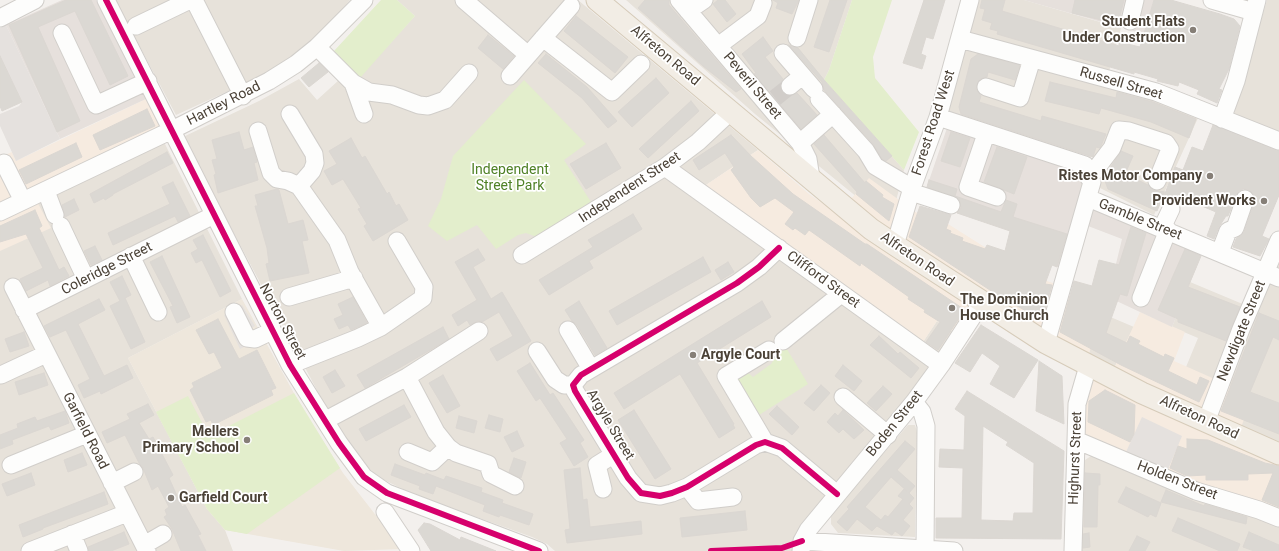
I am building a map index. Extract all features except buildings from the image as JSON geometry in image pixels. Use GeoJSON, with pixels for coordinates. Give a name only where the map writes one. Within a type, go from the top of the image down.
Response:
{"type":"FeatureCollection","features":[{"type":"Feature","properties":{"kind":"main road","name":"Alfreton Road"},"geometry":{"type":"LineString","coordinates":[[597,0],[871,229],[895,245],[1046,343],[1088,366],[1206,422],[1279,454]]}},
{"type":"Feature","properties":{"kind":"street"},"geometry":{"type":"LineString","coordinates":[[0,18],[35,0]]}},
{"type":"Feature","properties":{"kind":"street","name":"Norton Street"},"geometry":{"type":"LineString","coordinates":[[106,0],[290,365],[326,420],[339,443],[364,477],[387,493],[508,545],[539,551]]}},
{"type":"Feature","properties":{"kind":"street"},"geometry":{"type":"LineString","coordinates":[[144,28],[190,0]]}},
{"type":"Feature","properties":{"kind":"street"},"geometry":{"type":"LineString","coordinates":[[194,0],[242,96]]}},
{"type":"Feature","properties":{"kind":"street","name":"Hartley Road"},"geometry":{"type":"LineString","coordinates":[[0,212],[242,96],[296,64],[317,47],[364,0]]}},
{"type":"Feature","properties":{"kind":"street"},"geometry":{"type":"LineString","coordinates":[[464,0],[528,55]]}},
{"type":"Feature","properties":{"kind":"street"},"geometry":{"type":"LineString","coordinates":[[684,5],[704,0]]}},
{"type":"Feature","properties":{"kind":"street"},"geometry":{"type":"LineString","coordinates":[[795,29],[809,0]]}},
{"type":"Feature","properties":{"kind":"street","name":"Forest Road West"},"geometry":{"type":"LineString","coordinates":[[895,245],[912,190],[938,117],[970,0]]}},
{"type":"Feature","properties":{"kind":"street"},"geometry":{"type":"LineString","coordinates":[[1130,21],[1135,0]]}},
{"type":"Feature","properties":{"kind":"street"},"geometry":{"type":"LineString","coordinates":[[1212,0],[1256,6],[1236,81],[1222,119]]}},
{"type":"Feature","properties":{"kind":"street"},"geometry":{"type":"LineString","coordinates":[[718,46],[758,16],[763,3]]}},
{"type":"Feature","properties":{"kind":"street","name":"Peveril Street"},"geometry":{"type":"LineString","coordinates":[[684,5],[718,46],[771,101],[800,143],[808,159],[811,178]]}},
{"type":"Feature","properties":{"kind":"street"},"geometry":{"type":"LineString","coordinates":[[510,76],[571,6]]}},
{"type":"Feature","properties":{"kind":"street"},"geometry":{"type":"LineString","coordinates":[[62,33],[96,105],[148,81]]}},
{"type":"Feature","properties":{"kind":"street"},"geometry":{"type":"LineString","coordinates":[[543,38],[612,92],[641,64]]}},
{"type":"Feature","properties":{"kind":"street","name":"Russell Street"},"geometry":{"type":"LineString","coordinates":[[960,39],[1156,92],[1279,141]]}},
{"type":"Feature","properties":{"kind":"street"},"geometry":{"type":"LineString","coordinates":[[317,47],[353,84],[369,92],[392,95],[418,105],[428,106],[445,100],[469,73]]}},
{"type":"Feature","properties":{"kind":"street"},"geometry":{"type":"LineString","coordinates":[[783,53],[796,81],[816,94],[866,150],[875,166],[912,190],[951,205]]}},
{"type":"Feature","properties":{"kind":"street"},"geometry":{"type":"LineString","coordinates":[[986,87],[1020,98],[1032,59]]}},
{"type":"Feature","properties":{"kind":"street"},"geometry":{"type":"LineString","coordinates":[[353,84],[364,114]]}},
{"type":"Feature","properties":{"kind":"street","name":"Independent Street"},"geometry":{"type":"LineString","coordinates":[[522,255],[665,167],[698,142],[730,112]]}},
{"type":"Feature","properties":{"kind":"street"},"geometry":{"type":"LineString","coordinates":[[290,114],[314,154],[315,163],[312,172],[298,186]]}},
{"type":"Feature","properties":{"kind":"street"},"geometry":{"type":"LineString","coordinates":[[800,143],[833,114]]}},
{"type":"Feature","properties":{"kind":"street"},"geometry":{"type":"LineString","coordinates":[[938,117],[986,134],[1085,165],[1089,178]]}},
{"type":"Feature","properties":{"kind":"street"},"geometry":{"type":"LineString","coordinates":[[1089,178],[1112,148],[1119,130],[1129,131],[1166,143],[1170,149],[1157,181]]}},
{"type":"Feature","properties":{"kind":"street"},"geometry":{"type":"LineString","coordinates":[[258,131],[271,173],[277,179],[288,181],[298,186],[337,240],[354,278],[380,326]]}},
{"type":"Feature","properties":{"kind":"street"},"geometry":{"type":"LineString","coordinates":[[986,134],[968,187],[997,197]]}},
{"type":"Feature","properties":{"kind":"street"},"geometry":{"type":"LineString","coordinates":[[4,163],[23,201]]}},
{"type":"Feature","properties":{"kind":"street","name":"Clifford Street"},"geometry":{"type":"LineString","coordinates":[[665,167],[692,188],[779,248],[841,294],[942,365]]}},
{"type":"Feature","properties":{"kind":"street","name":"Gamble Street"},"geometry":{"type":"LineString","coordinates":[[1089,178],[1092,182],[1088,198],[1272,275]]}},
{"type":"Feature","properties":{"kind":"street"},"geometry":{"type":"LineString","coordinates":[[46,191],[86,279]]}},
{"type":"Feature","properties":{"kind":"street"},"geometry":{"type":"LineString","coordinates":[[1046,343],[1088,198]]}},
{"type":"Feature","properties":{"kind":"street"},"geometry":{"type":"LineString","coordinates":[[1220,252],[1228,231],[1235,228],[1245,200]]}},
{"type":"Feature","properties":{"kind":"street"},"geometry":{"type":"LineString","coordinates":[[1141,298],[1171,208]]}},
{"type":"Feature","properties":{"kind":"street","name":"Coleridge Street"},"geometry":{"type":"LineString","coordinates":[[24,310],[214,215]]}},
{"type":"Feature","properties":{"kind":"street","name":"Newdigate Street"},"geometry":{"type":"LineString","coordinates":[[1206,422],[1241,329],[1272,275],[1279,240]]}},
{"type":"Feature","properties":{"kind":"street"},"geometry":{"type":"LineString","coordinates":[[290,365],[358,338],[380,326],[423,298],[424,287],[397,241]]}},
{"type":"Feature","properties":{"kind":"street","name":"Argyle Street"},"geometry":{"type":"LineString","coordinates":[[765,442],[756,445],[687,487],[660,496],[641,492],[628,478],[573,385],[581,376],[737,283],[759,267],[779,248]]}},
{"type":"Feature","properties":{"kind":"street"},"geometry":{"type":"LineString","coordinates":[[131,256],[151,307]]}},
{"type":"Feature","properties":{"kind":"street"},"geometry":{"type":"LineString","coordinates":[[289,297],[354,278]]}},
{"type":"Feature","properties":{"kind":"street"},"geometry":{"type":"LineString","coordinates":[[13,287],[24,310]]}},
{"type":"Feature","properties":{"kind":"street"},"geometry":{"type":"LineString","coordinates":[[783,342],[841,294]]}},
{"type":"Feature","properties":{"kind":"street","name":"Boden Street"},"geometry":{"type":"LineString","coordinates":[[801,546],[816,519],[888,436],[942,365],[982,302]]}},
{"type":"Feature","properties":{"kind":"street","name":"Garfield Road"},"geometry":{"type":"LineString","coordinates":[[24,310],[145,548]]}},
{"type":"Feature","properties":{"kind":"street"},"geometry":{"type":"LineString","coordinates":[[234,312],[247,338],[255,339],[272,331]]}},
{"type":"Feature","properties":{"kind":"street"},"geometry":{"type":"LineString","coordinates":[[568,330],[591,370]]}},
{"type":"Feature","properties":{"kind":"street"},"geometry":{"type":"LineString","coordinates":[[326,420],[466,345],[479,331]]}},
{"type":"Feature","properties":{"kind":"street"},"geometry":{"type":"LineString","coordinates":[[769,350],[755,365],[726,376],[765,442],[782,448],[837,494]]}},
{"type":"Feature","properties":{"kind":"street"},"geometry":{"type":"LineString","coordinates":[[537,351],[555,379],[564,385],[573,385]]}},
{"type":"Feature","properties":{"kind":"street"},"geometry":{"type":"LineString","coordinates":[[2,377],[46,354]]}},
{"type":"Feature","properties":{"kind":"street","name":"Highurst Street"},"geometry":{"type":"LineString","coordinates":[[1072,551],[1078,395],[1088,366]]}},
{"type":"Feature","properties":{"kind":"street"},"geometry":{"type":"LineString","coordinates":[[407,377],[436,432],[448,447],[456,453],[481,457],[491,474],[516,486]]}},
{"type":"Feature","properties":{"kind":"street"},"geometry":{"type":"LineString","coordinates":[[843,397],[888,436]]}},
{"type":"Feature","properties":{"kind":"street"},"geometry":{"type":"LineString","coordinates":[[914,402],[922,412],[926,426],[925,549]]}},
{"type":"Feature","properties":{"kind":"street"},"geometry":{"type":"LineString","coordinates":[[11,465],[25,453],[87,434]]}},
{"type":"Feature","properties":{"kind":"street","name":"Holden Street"},"geometry":{"type":"LineString","coordinates":[[1076,440],[1196,491],[1259,510],[1279,518]]}},
{"type":"Feature","properties":{"kind":"street"},"geometry":{"type":"LineString","coordinates":[[408,452],[432,462],[448,447]]}},
{"type":"Feature","properties":{"kind":"street"},"geometry":{"type":"LineString","coordinates":[[603,489],[596,465],[613,454]]}},
{"type":"Feature","properties":{"kind":"street"},"geometry":{"type":"LineString","coordinates":[[112,483],[134,472]]}},
{"type":"Feature","properties":{"kind":"street"},"geometry":{"type":"LineString","coordinates":[[687,487],[698,501],[733,497]]}},
{"type":"Feature","properties":{"kind":"street"},"geometry":{"type":"LineString","coordinates":[[385,512],[411,551]]}},
{"type":"Feature","properties":{"kind":"street"},"geometry":{"type":"LineString","coordinates":[[30,551],[128,513]]}},
{"type":"Feature","properties":{"kind":"street"},"geometry":{"type":"LineString","coordinates":[[72,534],[79,551]]}},
{"type":"Feature","properties":{"kind":"street"},"geometry":{"type":"LineString","coordinates":[[145,548],[163,534]]}},
{"type":"Feature","properties":{"kind":"street"},"geometry":{"type":"LineString","coordinates":[[801,546],[954,551]]}},
{"type":"Feature","properties":{"kind":"shaded area"},"geometry":{"type":"Polygon","coordinates":[[[62,0],[96,0],[148,98],[60,139],[6,25],[62,0]]]}},
{"type":"Feature","properties":{"kind":"shaded area"},"geometry":{"type":"Polygon","coordinates":[[[115,0],[350,0],[326,28],[293,56],[261,76],[176,115],[115,0]]]}},
{"type":"Feature","properties":{"kind":"shaded area"},"geometry":{"type":"Polygon","coordinates":[[[397,0],[578,0],[758,150],[703,187],[923,342],[937,321],[956,334],[795,551],[555,551],[547,544],[532,537],[413,494],[376,476],[357,455],[337,428],[183,137],[259,101],[299,79],[317,100],[339,80],[347,90],[415,16],[397,0]]]}},
{"type":"Feature","properties":{"kind":"shaded area"},"geometry":{"type":"Polygon","coordinates":[[[626,0],[852,0],[829,70],[824,80],[904,170],[890,224],[755,114],[626,0]]]}},
{"type":"Feature","properties":{"kind":"shaded area"},"geometry":{"type":"Polygon","coordinates":[[[976,0],[1024,0],[1121,28],[1105,86],[1156,98],[1198,118],[1154,215],[1100,188],[1102,160],[947,115],[976,0]]]}},
{"type":"Feature","properties":{"kind":"shaded area"},"geometry":{"type":"Polygon","coordinates":[[[1024,0],[1154,0],[1144,34],[1024,0]]]}},
{"type":"Feature","properties":{"kind":"shaded area"},"geometry":{"type":"Polygon","coordinates":[[[1267,0],[1279,0],[1279,141],[1232,120],[1267,0]]]}},
{"type":"Feature","properties":{"kind":"shaded area"},"geometry":{"type":"Polygon","coordinates":[[[6,25],[60,139],[16,161],[0,126],[0,114],[19,106],[22,102],[0,56],[0,28],[6,25]]]}},
{"type":"Feature","properties":{"kind":"shaded area"},"geometry":{"type":"Polygon","coordinates":[[[148,98],[162,128],[32,192],[51,228],[0,251],[0,157],[12,152],[16,161],[148,98]]]}},
{"type":"Feature","properties":{"kind":"shaded area"},"geometry":{"type":"Polygon","coordinates":[[[947,128],[1070,166],[1089,183],[1065,269],[1005,251],[1010,231],[922,201],[947,128]]]}},
{"type":"Feature","properties":{"kind":"shaded area"},"geometry":{"type":"Polygon","coordinates":[[[164,142],[242,299],[128,358],[207,509],[225,530],[233,551],[0,551],[0,222],[164,142]]]}},
{"type":"Feature","properties":{"kind":"shaded area"},"geometry":{"type":"Polygon","coordinates":[[[758,150],[809,194],[838,214],[869,178],[917,213],[945,222],[1029,275],[1068,288],[1067,295],[1104,304],[1086,363],[985,304],[956,334],[937,321],[923,342],[703,187],[758,150]]]}},
{"type":"Feature","properties":{"kind":"shaded area"},"geometry":{"type":"Polygon","coordinates":[[[1094,206],[1203,251],[1172,327],[1108,297],[1122,239],[1088,226],[1094,206]]]}},
{"type":"Feature","properties":{"kind":"shaded area"},"geometry":{"type":"Polygon","coordinates":[[[1279,264],[1279,446],[1240,430],[1226,385],[1279,264]]]}},
{"type":"Feature","properties":{"kind":"shaded area"},"geometry":{"type":"Polygon","coordinates":[[[1190,282],[1245,305],[1215,380],[1186,367],[1198,338],[1172,327],[1190,282]]]}},
{"type":"Feature","properties":{"kind":"shaded area","name":"Mellers Primary School"},"geometry":{"type":"Polygon","coordinates":[[[242,299],[301,406],[343,473],[402,549],[344,551],[225,530],[207,509],[128,358],[242,299]]]}},
{"type":"Feature","properties":{"kind":"shaded area"},"geometry":{"type":"Polygon","coordinates":[[[242,305],[255,326],[247,330],[250,344],[240,349],[224,315],[242,305]]]}},
{"type":"Feature","properties":{"kind":"shaded area"},"geometry":{"type":"Polygon","coordinates":[[[1140,312],[1185,332],[1174,361],[1253,396],[1240,430],[1279,446],[1279,516],[1082,439],[1090,367],[1110,377],[1140,312]]]}},
{"type":"Feature","properties":{"kind":"shaded area"},"geometry":{"type":"Polygon","coordinates":[[[1101,313],[1134,327],[1111,375],[1086,363],[1101,313]]]}},
{"type":"Feature","properties":{"kind":"shaded area"},"geometry":{"type":"Polygon","coordinates":[[[1142,417],[1182,436],[1167,472],[1126,452],[1142,417]]]}},
{"type":"Feature","properties":{"kind":"shaded area"},"geometry":{"type":"Polygon","coordinates":[[[908,425],[915,425],[917,432],[915,537],[838,533],[831,524],[831,514],[908,425]]]}},
{"type":"Feature","properties":{"kind":"shaded area"},"geometry":{"type":"Polygon","coordinates":[[[1097,455],[1279,522],[1279,551],[1080,551],[1082,466],[1085,460],[1091,456],[1097,455]]]}},
{"type":"Feature","properties":{"kind":"green space"},"geometry":{"type":"Polygon","coordinates":[[[381,0],[397,0],[415,16],[360,78],[334,51],[381,0]]]}},
{"type":"Feature","properties":{"kind":"green space"},"geometry":{"type":"Polygon","coordinates":[[[852,0],[892,0],[873,57],[875,78],[919,132],[904,170],[824,80],[829,70],[852,0]]]}},
{"type":"Feature","properties":{"kind":"green space","name":"Independent Street Park"},"geometry":{"type":"Polygon","coordinates":[[[524,80],[586,144],[564,160],[591,202],[537,237],[526,233],[518,235],[496,249],[477,225],[447,241],[428,226],[441,199],[453,156],[524,80]]]}},
{"type":"Feature","properties":{"kind":"green space"},"geometry":{"type":"Polygon","coordinates":[[[782,341],[808,384],[759,415],[737,377],[746,371],[753,377],[771,364],[773,361],[773,346],[782,341]]]}},
{"type":"Feature","properties":{"kind":"green space"},"geometry":{"type":"Polygon","coordinates":[[[294,393],[340,468],[247,534],[225,530],[207,509],[156,412],[188,396],[209,436],[294,393]]]}},
{"type":"Feature","properties":{"kind":"tunnel"},"geometry":{"type":"LineString","coordinates":[[775,98],[790,86]]}},
{"type":"Feature","properties":{"kind":"cycle path"},"geometry":{"type":"LineString","coordinates":[[106,0],[290,365],[339,443],[364,477],[387,493],[539,551]]}},
{"type":"Feature","properties":{"kind":"cycle path"},"geometry":{"type":"LineString","coordinates":[[779,248],[759,267],[737,283],[581,375],[573,385],[575,391],[628,478],[641,493],[660,496],[687,487],[756,445],[765,442],[782,448],[837,494]]}},
{"type":"Feature","properties":{"kind":"cycle path"},"geometry":{"type":"LineString","coordinates":[[711,551],[782,548],[802,541]]}},
{"type":"Feature","properties":{"kind":"place","name":"Student Flats Under Construction"},"geometry":{"type":"Point","coordinates":[1193,30]}},
{"type":"Feature","properties":{"kind":"place","name":"Ristes Motor Company"},"geometry":{"type":"Point","coordinates":[1210,176]}},
{"type":"Feature","properties":{"kind":"place","name":"Provident Works"},"geometry":{"type":"Point","coordinates":[1264,201]}},
{"type":"Feature","properties":{"kind":"place","name":"The Dominion House Church"},"geometry":{"type":"Point","coordinates":[952,308]}},
{"type":"Feature","properties":{"kind":"place","name":"Argyle Court"},"geometry":{"type":"Point","coordinates":[693,355]}},
{"type":"Feature","properties":{"kind":"place","name":"Mellers Primary School"},"geometry":{"type":"Point","coordinates":[247,440]}},
{"type":"Feature","properties":{"kind":"place","name":"Garfield Court"},"geometry":{"type":"Point","coordinates":[171,498]}}]}
